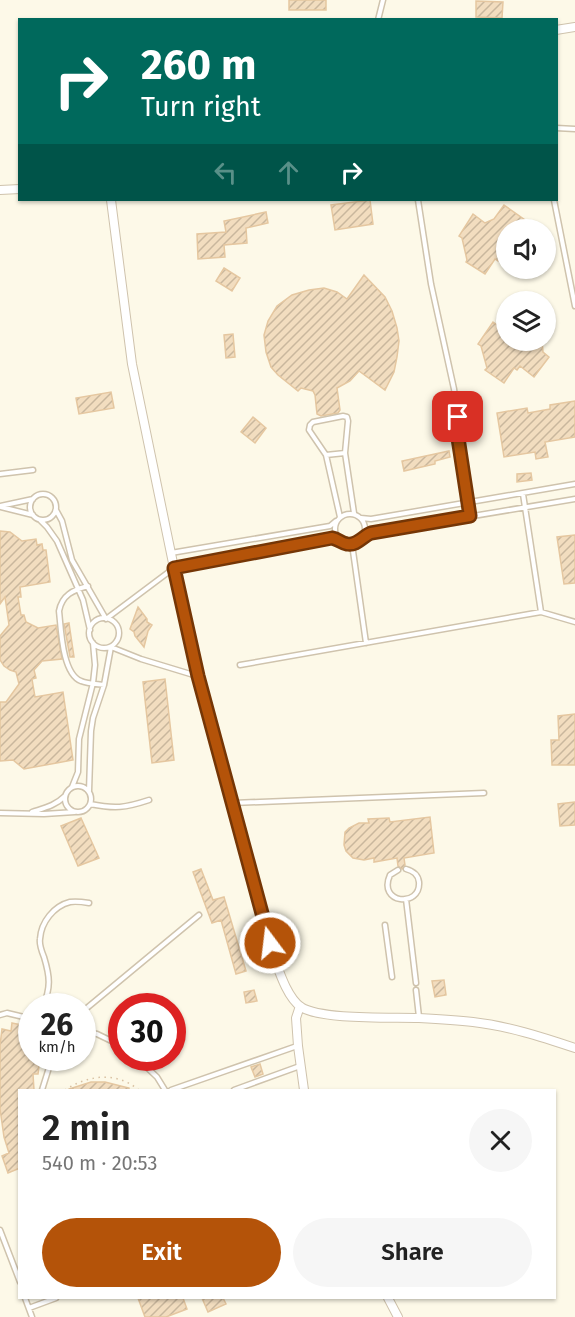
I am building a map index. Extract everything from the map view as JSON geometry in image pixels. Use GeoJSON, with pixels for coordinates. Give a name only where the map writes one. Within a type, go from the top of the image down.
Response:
{"type":"FeatureCollection","features":[{"type":"Feature","properties":{"kind":"street"},"geometry":{"type":"LineString","coordinates":[[558,30],[575,27]]}},
{"type":"Feature","properties":{"kind":"street"},"geometry":{"type":"LineString","coordinates":[[0,190],[18,189]]}},
{"type":"Feature","properties":{"kind":"street"},"geometry":{"type":"LineString","coordinates":[[111,201],[132,364],[174,568],[198,676],[274,960],[284,983],[300,1006],[314,1012],[332,1015],[445,1019],[491,1025],[575,1048]]}},
{"type":"Feature","properties":{"kind":"street"},"geometry":{"type":"LineString","coordinates":[[300,1006],[296,1018],[304,1089]]}},
{"type":"Feature","properties":{"kind":"street"},"geometry":{"type":"LineString","coordinates":[[389,1299],[398,1317]]}},
{"type":"Feature","properties":{"kind":"lane"},"geometry":{"type":"LineString","coordinates":[[378,18],[383,0]]}},
{"type":"Feature","properties":{"kind":"lane"},"geometry":{"type":"LineString","coordinates":[[558,128],[575,129]]}},
{"type":"Feature","properties":{"kind":"lane"},"geometry":{"type":"LineString","coordinates":[[418,201],[431,284],[454,389],[458,438],[470,516]]}},
{"type":"Feature","properties":{"kind":"lane"},"geometry":{"type":"LineString","coordinates":[[554,201],[575,306]]}},
{"type":"Feature","properties":{"kind":"lane"},"geometry":{"type":"LineString","coordinates":[[340,517],[326,455],[309,430],[313,422],[343,416],[348,421],[345,453],[354,513]]}},
{"type":"Feature","properties":{"kind":"lane"},"geometry":{"type":"LineString","coordinates":[[326,455],[345,453]]}},
{"type":"Feature","properties":{"kind":"lane"},"geometry":{"type":"LineString","coordinates":[[0,474],[33,470]]}},
{"type":"Feature","properties":{"kind":"lane"},"geometry":{"type":"LineString","coordinates":[[361,518],[371,519],[575,484]]}},
{"type":"Feature","properties":{"kind":"lane"},"geometry":{"type":"LineString","coordinates":[[523,494],[542,612]]}},
{"type":"Feature","properties":{"kind":"lane"},"geometry":{"type":"LineString","coordinates":[[0,507],[34,499],[41,495],[49,496],[55,502],[72,560],[106,619]]}},
{"type":"Feature","properties":{"kind":"lane"},"geometry":{"type":"LineString","coordinates":[[33,515],[30,507],[34,499]]}},
{"type":"Feature","properties":{"kind":"lane"},"geometry":{"type":"LineString","coordinates":[[363,536],[575,499]]}},
{"type":"Feature","properties":{"kind":"lane"},"geometry":{"type":"LineString","coordinates":[[0,507],[33,515],[47,527],[57,541],[85,606],[96,665],[80,739],[78,772],[72,787],[59,802],[28,813]]}},
{"type":"Feature","properties":{"kind":"lane"},"geometry":{"type":"LineString","coordinates":[[40,520],[48,519],[56,510]]}},
{"type":"Feature","properties":{"kind":"lane"},"geometry":{"type":"LineString","coordinates":[[106,619],[174,568],[332,538],[352,544],[361,540],[365,526],[361,518],[354,513],[348,513],[330,526],[171,554]]}},
{"type":"Feature","properties":{"kind":"lane"},"geometry":{"type":"LineString","coordinates":[[336,521],[334,531],[339,539]]}},
{"type":"Feature","properties":{"kind":"lane"},"geometry":{"type":"LineString","coordinates":[[352,544],[366,643]]}},
{"type":"Feature","properties":{"kind":"lane"},"geometry":{"type":"LineString","coordinates":[[88,586],[64,598],[60,604],[60,625],[70,672],[81,682],[104,685]]}},
{"type":"Feature","properties":{"kind":"lane"},"geometry":{"type":"LineString","coordinates":[[240,665],[542,612],[575,622]]}},
{"type":"Feature","properties":{"kind":"lane"},"geometry":{"type":"LineString","coordinates":[[0,813],[76,812],[84,810],[90,804],[90,731],[104,685],[111,647],[117,640],[119,631],[114,622],[106,619],[98,620],[90,630]]}},
{"type":"Feature","properties":{"kind":"lane"},"geometry":{"type":"LineString","coordinates":[[93,643],[101,648],[111,647],[141,659],[198,676]]}},
{"type":"Feature","properties":{"kind":"lane"},"geometry":{"type":"LineString","coordinates":[[72,787],[80,786],[89,791]]}},
{"type":"Feature","properties":{"kind":"lane"},"geometry":{"type":"LineString","coordinates":[[233,803],[484,793]]}},
{"type":"Feature","properties":{"kind":"lane"},"geometry":{"type":"LineString","coordinates":[[66,795],[66,803],[71,810],[76,812]]}},
{"type":"Feature","properties":{"kind":"lane"},"geometry":{"type":"LineString","coordinates":[[90,804],[117,808],[149,800]]}},
{"type":"Feature","properties":{"kind":"lane"},"geometry":{"type":"LineString","coordinates":[[398,870],[390,875],[389,890],[396,898],[406,899],[415,895],[419,885],[413,872],[406,869]]}},
{"type":"Feature","properties":{"kind":"lane"},"geometry":{"type":"LineString","coordinates":[[406,899],[416,983]]}},
{"type":"Feature","properties":{"kind":"lane"},"geometry":{"type":"LineString","coordinates":[[48,993],[49,972],[39,941],[42,930],[48,917],[59,906],[71,902],[89,903]]}},
{"type":"Feature","properties":{"kind":"lane"},"geometry":{"type":"LineString","coordinates":[[96,1000],[199,915]]}},
{"type":"Feature","properties":{"kind":"lane"},"geometry":{"type":"LineString","coordinates":[[385,925],[392,977]]}},
{"type":"Feature","properties":{"kind":"lane"},"geometry":{"type":"LineString","coordinates":[[416,990],[419,1018]]}},
{"type":"Feature","properties":{"kind":"lane"},"geometry":{"type":"LineString","coordinates":[[0,1015],[7,1013],[18,1016]]}},
{"type":"Feature","properties":{"kind":"lane"},"geometry":{"type":"LineString","coordinates":[[174,1089],[298,1046]]}},
{"type":"Feature","properties":{"kind":"lane"},"geometry":{"type":"LineString","coordinates":[[237,1089],[300,1066]]}},
{"type":"Feature","properties":{"kind":"lane"},"geometry":{"type":"LineString","coordinates":[[42,1089],[48,1071]]}},
{"type":"Feature","properties":{"kind":"lane"},"geometry":{"type":"LineString","coordinates":[[151,1071],[164,1089]]}},
{"type":"Feature","properties":{"kind":"lane"},"geometry":{"type":"LineString","coordinates":[[0,1230],[18,1277]]}},
{"type":"Feature","properties":{"kind":"lane"},"geometry":{"type":"LineString","coordinates":[[25,1299],[32,1317]]}},
{"type":"Feature","properties":{"kind":"lane"},"geometry":{"type":"LineString","coordinates":[[29,1308],[53,1299]]}},
{"type":"Feature","properties":{"kind":"path"},"geometry":{"type":"LineString","coordinates":[[67,1089],[80,1081],[98,1077],[111,1077],[137,1089]]}},
{"type":"Feature","properties":{"kind":"building"},"geometry":{"type":"Polygon","coordinates":[[[289,0],[326,0],[326,10],[289,10],[289,0]]]}},
{"type":"Feature","properties":{"kind":"building"},"geometry":{"type":"Polygon","coordinates":[[[476,1],[503,2],[502,18],[476,17],[476,1]]]}},
{"type":"Feature","properties":{"kind":"building"},"geometry":{"type":"Polygon","coordinates":[[[370,201],[373,224],[335,230],[331,205],[370,201]]]}},
{"type":"Feature","properties":{"kind":"building"},"geometry":{"type":"Polygon","coordinates":[[[504,205],[524,219],[496,219],[496,260],[485,274],[466,262],[462,238],[459,236],[473,214],[485,223],[494,219],[504,205]]]}},
{"type":"Feature","properties":{"kind":"building"},"geometry":{"type":"Polygon","coordinates":[[[266,212],[268,223],[246,228],[247,243],[224,245],[225,257],[198,259],[197,234],[226,232],[224,221],[266,212]]]}},
{"type":"Feature","properties":{"kind":"building"},"geometry":{"type":"Polygon","coordinates":[[[224,268],[240,278],[232,291],[216,281],[224,268]]]}},
{"type":"Feature","properties":{"kind":"building"},"geometry":{"type":"Polygon","coordinates":[[[364,275],[385,297],[392,311],[399,341],[394,372],[385,390],[359,371],[350,381],[337,388],[340,410],[338,413],[321,416],[317,414],[313,391],[301,388],[298,391],[271,367],[264,335],[268,321],[277,306],[292,295],[309,290],[324,288],[337,292],[347,299],[364,275]]]}},
{"type":"Feature","properties":{"kind":"building"},"geometry":{"type":"Polygon","coordinates":[[[493,322],[496,324],[496,351],[543,351],[549,357],[534,377],[520,366],[517,370],[514,368],[504,383],[485,370],[487,368],[481,346],[478,344],[493,322]]]}},
{"type":"Feature","properties":{"kind":"building"},"geometry":{"type":"Polygon","coordinates":[[[233,334],[235,357],[226,358],[224,335],[233,334]]]}},
{"type":"Feature","properties":{"kind":"building"},"geometry":{"type":"Polygon","coordinates":[[[111,392],[114,408],[79,414],[76,398],[111,392]]]}},
{"type":"Feature","properties":{"kind":"building"},"geometry":{"type":"Polygon","coordinates":[[[575,401],[575,437],[545,442],[548,457],[536,459],[535,452],[504,457],[497,413],[527,408],[528,413],[550,409],[550,405],[575,401]]]}},
{"type":"Feature","properties":{"kind":"building"},"geometry":{"type":"Polygon","coordinates":[[[253,417],[266,428],[255,443],[241,432],[253,417]]]}},
{"type":"Feature","properties":{"kind":"building"},"geometry":{"type":"Polygon","coordinates":[[[449,451],[450,457],[435,461],[435,464],[404,471],[402,461],[449,451]]]}},
{"type":"Feature","properties":{"kind":"building"},"geometry":{"type":"Polygon","coordinates":[[[531,473],[532,480],[517,482],[517,474],[531,473]]]}},
{"type":"Feature","properties":{"kind":"building"},"geometry":{"type":"Polygon","coordinates":[[[0,531],[10,532],[22,541],[36,539],[37,545],[42,544],[43,550],[46,550],[50,582],[20,587],[21,597],[18,597],[21,615],[24,615],[26,622],[38,628],[56,625],[62,659],[42,661],[34,670],[36,678],[32,679],[35,697],[63,692],[73,760],[24,769],[13,760],[0,761],[0,702],[6,702],[19,684],[16,672],[4,666],[0,660],[0,636],[9,625],[5,597],[0,604],[0,531]]]}},
{"type":"Feature","properties":{"kind":"building"},"geometry":{"type":"Polygon","coordinates":[[[575,535],[575,583],[564,584],[557,537],[575,535]]]}},
{"type":"Feature","properties":{"kind":"building"},"geometry":{"type":"Polygon","coordinates":[[[138,607],[147,622],[152,625],[144,647],[130,629],[138,607]]]}},
{"type":"Feature","properties":{"kind":"building"},"geometry":{"type":"Polygon","coordinates":[[[69,623],[74,657],[70,657],[64,624],[69,623]]]}},
{"type":"Feature","properties":{"kind":"building"},"geometry":{"type":"Polygon","coordinates":[[[165,679],[174,760],[152,763],[143,682],[165,679]]]}},
{"type":"Feature","properties":{"kind":"building"},"geometry":{"type":"Polygon","coordinates":[[[575,714],[575,765],[552,765],[551,740],[559,740],[558,716],[575,714]]]}},
{"type":"Feature","properties":{"kind":"building"},"geometry":{"type":"Polygon","coordinates":[[[575,802],[575,825],[560,826],[558,804],[575,802]]]}},
{"type":"Feature","properties":{"kind":"building"},"geometry":{"type":"Polygon","coordinates":[[[430,817],[434,853],[404,858],[405,865],[402,869],[398,866],[397,858],[374,862],[374,858],[364,860],[353,858],[346,851],[345,832],[359,823],[369,823],[368,819],[389,818],[390,822],[430,817]]]}},
{"type":"Feature","properties":{"kind":"building"},"geometry":{"type":"Polygon","coordinates":[[[81,818],[99,858],[78,866],[61,826],[81,818]]]}},
{"type":"Feature","properties":{"kind":"building"},"geometry":{"type":"Polygon","coordinates":[[[201,869],[213,900],[224,897],[246,971],[236,974],[221,920],[212,923],[193,872],[201,869]]]}},
{"type":"Feature","properties":{"kind":"building"},"geometry":{"type":"Polygon","coordinates":[[[444,980],[446,995],[435,997],[432,981],[444,980]]]}},
{"type":"Feature","properties":{"kind":"building"},"geometry":{"type":"Polygon","coordinates":[[[254,990],[257,1001],[246,1003],[244,992],[254,990]]]}},
{"type":"Feature","properties":{"kind":"building"},"geometry":{"type":"Polygon","coordinates":[[[12,1023],[18,1024],[18,1071],[38,1071],[38,1074],[33,1074],[34,1089],[18,1089],[18,1169],[8,1173],[2,1156],[9,1153],[0,1109],[2,1029],[11,1031],[12,1023]]]}},
{"type":"Feature","properties":{"kind":"building"},"geometry":{"type":"Polygon","coordinates":[[[260,1064],[263,1074],[255,1077],[251,1067],[260,1064]]]}},
{"type":"Feature","properties":{"kind":"building"},"geometry":{"type":"Polygon","coordinates":[[[91,1082],[105,1082],[129,1088],[129,1089],[69,1089],[91,1082]]]}},
{"type":"Feature","properties":{"kind":"building"},"geometry":{"type":"Polygon","coordinates":[[[138,1299],[183,1299],[187,1309],[166,1317],[145,1317],[138,1299]]]}},
{"type":"Feature","properties":{"kind":"building"},"geometry":{"type":"Polygon","coordinates":[[[202,1299],[224,1299],[226,1304],[208,1312],[202,1299]]]}},
{"type":"Feature","properties":{"kind":"route"},"geometry":{"type":"LineString","coordinates":[[270,943],[198,676],[174,568],[332,538],[352,544],[371,533],[470,516],[458,438],[458,417]]}}]}
